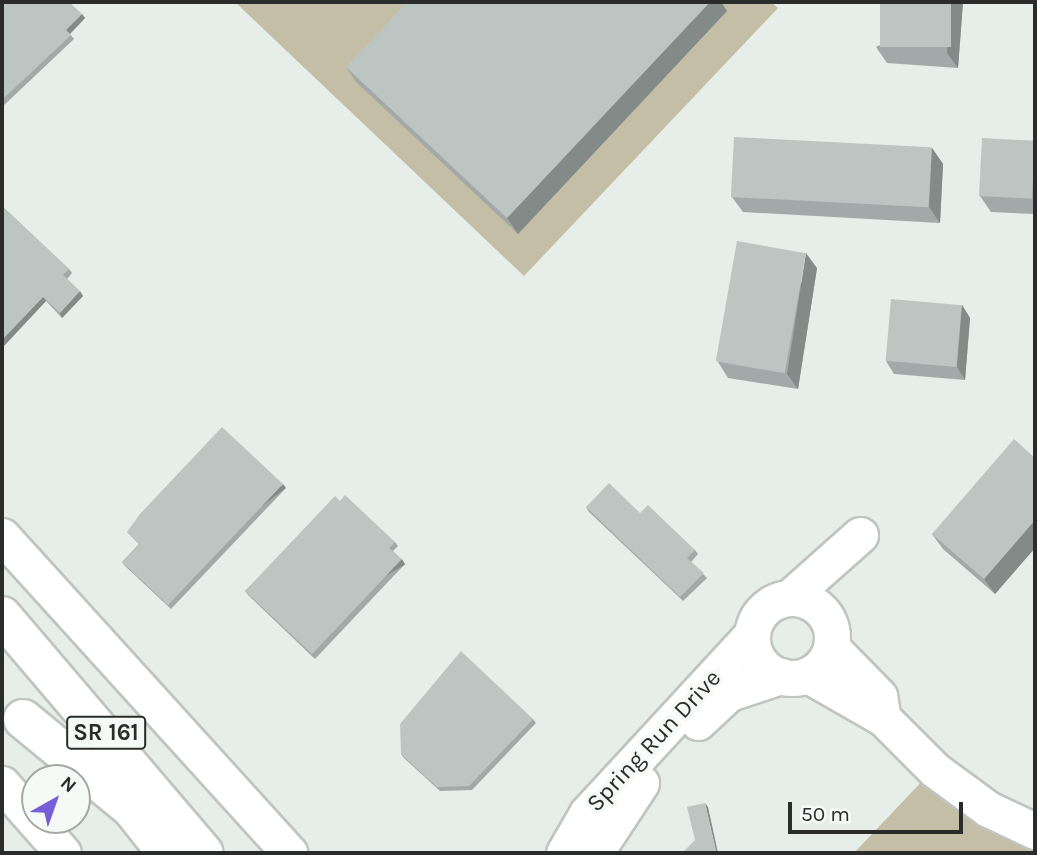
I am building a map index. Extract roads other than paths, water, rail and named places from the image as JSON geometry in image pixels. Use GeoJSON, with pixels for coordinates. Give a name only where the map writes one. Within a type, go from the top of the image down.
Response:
{"type":"FeatureCollection","features":[{"type":"Feature","properties":{"kind":"main road","name":"SR 161"},"geometry":{"type":"LineString","coordinates":[[2,616],[74,694],[204,853]]}},
{"type":"Feature","properties":{"kind":"main road"},"geometry":{"type":"LineString","coordinates":[[2,630],[74,694]]}},
{"type":"Feature","properties":{"kind":"main road","name":"SR 161"},"geometry":{"type":"LineString","coordinates":[[13,708],[60,764]]}},
{"type":"Feature","properties":{"kind":"main road"},"geometry":{"type":"LineString","coordinates":[[13,708],[132,809],[167,853]]}},
{"type":"Feature","properties":{"kind":"main road","name":"SR 161"},"geometry":{"type":"LineString","coordinates":[[91,801],[134,853]]}},
{"type":"Feature","properties":{"kind":"street"},"geometry":{"type":"LineString","coordinates":[[860,535],[789,598],[767,607],[752,634],[759,660],[883,718],[955,785],[1035,831]]}},
{"type":"Feature","properties":{"kind":"street"},"geometry":{"type":"LineString","coordinates":[[2,536],[289,853]]}},
{"type":"Feature","properties":{"kind":"street"},"geometry":{"type":"LineString","coordinates":[[834,558],[823,612],[831,647],[879,696],[883,718]]}},
{"type":"Feature","properties":{"kind":"street"},"geometry":{"type":"LineString","coordinates":[[789,598],[823,612]]}},
{"type":"Feature","properties":{"kind":"street","name":"Spring Run Drive"},"geometry":{"type":"LineString","coordinates":[[564,853],[587,813],[752,634]]}},
{"type":"Feature","properties":{"kind":"street"},"geometry":{"type":"LineString","coordinates":[[794,676],[831,647]]}},
{"type":"Feature","properties":{"kind":"street","name":"Spring Run Drive"},"geometry":{"type":"LineString","coordinates":[[595,853],[621,806],[691,728],[729,693],[794,676]]}},
{"type":"Feature","properties":{"kind":"street"},"geometry":{"type":"LineString","coordinates":[[2,784],[64,853]]}}]}
